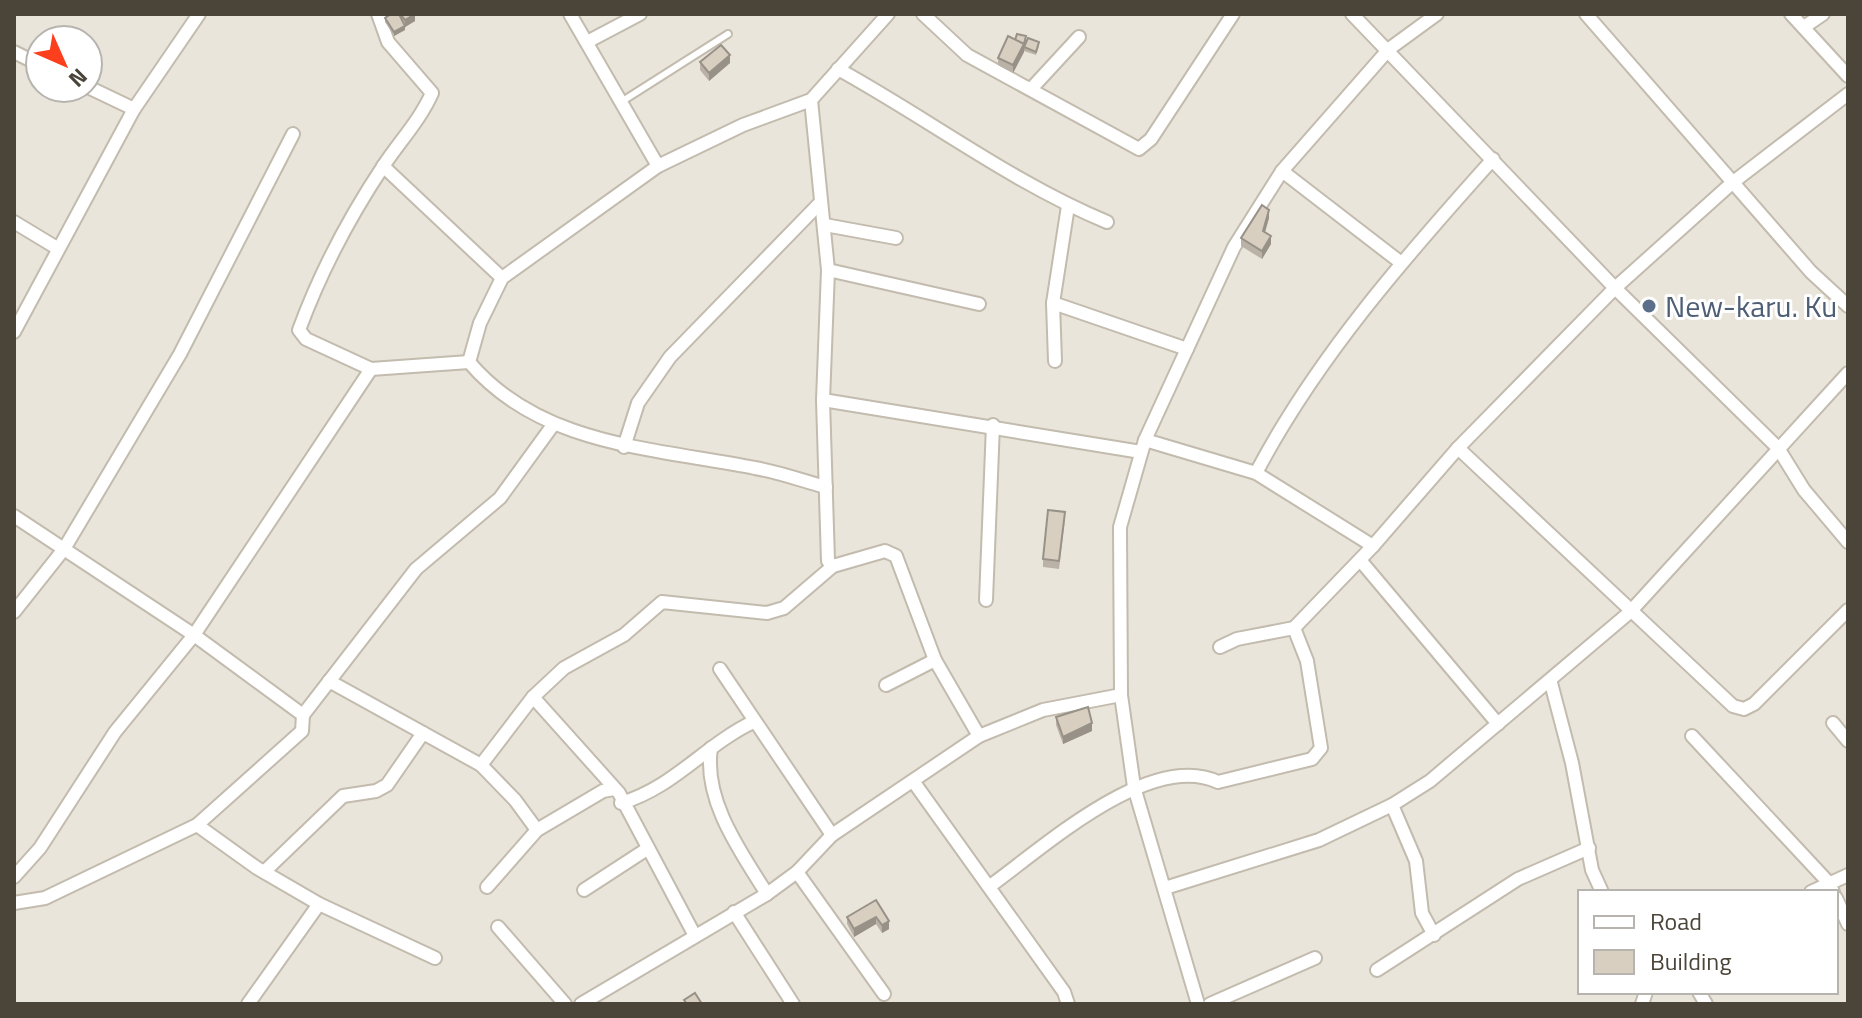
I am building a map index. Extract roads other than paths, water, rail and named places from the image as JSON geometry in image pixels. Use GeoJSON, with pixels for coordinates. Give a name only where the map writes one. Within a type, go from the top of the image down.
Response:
{"type":"FeatureCollection","features":[{"type":"Feature","properties":{"kind":"street"},"geometry":{"type":"LineString","coordinates":[[14,332],[134,109],[199,14]]}},
{"type":"Feature","properties":{"kind":"street"},"geometry":{"type":"LineString","coordinates":[[378,14],[388,42],[432,93],[424,111],[383,166],[319,280],[299,330],[306,339],[371,369],[469,362]]}},
{"type":"Feature","properties":{"kind":"street"},"geometry":{"type":"LineString","coordinates":[[570,14],[658,166]]}},
{"type":"Feature","properties":{"kind":"street"},"geometry":{"type":"LineString","coordinates":[[587,42],[640,14]]}},
{"type":"Feature","properties":{"kind":"street"},"geometry":{"type":"LineString","coordinates":[[469,362],[480,323],[502,278],[658,166],[743,125],[811,100],[888,14]]}},
{"type":"Feature","properties":{"kind":"street"},"geometry":{"type":"LineString","coordinates":[[923,14],[967,55],[1139,149],[1151,139],[1233,14]]}},
{"type":"Feature","properties":{"kind":"street"},"geometry":{"type":"LineString","coordinates":[[1352,14],[1389,49],[1615,288],[1778,448],[1804,490],[1848,542]]}},
{"type":"Feature","properties":{"kind":"street"},"geometry":{"type":"LineString","coordinates":[[1198,1004],[1134,787],[1121,695],[1120,527],[1143,446],[1234,247],[1282,171],[1389,49],[1437,14]]}},
{"type":"Feature","properties":{"kind":"street"},"geometry":{"type":"LineString","coordinates":[[1586,14],[1811,272],[1848,306]]}},
{"type":"Feature","properties":{"kind":"street"},"geometry":{"type":"LineString","coordinates":[[1791,14],[1848,76]]}},
{"type":"Feature","properties":{"kind":"street"},"geometry":{"type":"LineString","coordinates":[[1804,27],[1823,14]]}},
{"type":"Feature","properties":{"kind":"street"},"geometry":{"type":"LineString","coordinates":[[1031,89],[1079,37]]}},
{"type":"Feature","properties":{"kind":"street"},"geometry":{"type":"LineString","coordinates":[[838,69],[1068,206],[1107,222]]}},
{"type":"Feature","properties":{"kind":"street"},"geometry":{"type":"LineString","coordinates":[[1220,647],[1237,639],[1294,628],[1373,546],[1458,448],[1615,288],[1732,183],[1848,94]]}},
{"type":"Feature","properties":{"kind":"street"},"geometry":{"type":"LineString","coordinates":[[104,95],[134,109]]}},
{"type":"Feature","properties":{"kind":"street"},"geometry":{"type":"LineString","coordinates":[[811,100],[828,270],[823,400],[828,561],[833,566]]}},
{"type":"Feature","properties":{"kind":"street"},"geometry":{"type":"LineString","coordinates":[[14,612],[64,549],[180,354],[293,134]]}},
{"type":"Feature","properties":{"kind":"street"},"geometry":{"type":"LineString","coordinates":[[1256,473],[1279,429],[1400,262],[1493,159]]}},
{"type":"Feature","properties":{"kind":"street"},"geometry":{"type":"LineString","coordinates":[[383,166],[502,278]]}},
{"type":"Feature","properties":{"kind":"street"},"geometry":{"type":"LineString","coordinates":[[1282,171],[1400,262]]}},
{"type":"Feature","properties":{"kind":"street"},"geometry":{"type":"LineString","coordinates":[[624,447],[638,403],[670,357],[819,204]]}},
{"type":"Feature","properties":{"kind":"street"},"geometry":{"type":"LineString","coordinates":[[1055,361],[1053,303],[1068,206]]}},
{"type":"Feature","properties":{"kind":"street"},"geometry":{"type":"LineString","coordinates":[[14,222],[57,248]]}},
{"type":"Feature","properties":{"kind":"street"},"geometry":{"type":"LineString","coordinates":[[825,225],[896,238]]}},
{"type":"Feature","properties":{"kind":"street"},"geometry":{"type":"LineString","coordinates":[[828,270],[979,304]]}},
{"type":"Feature","properties":{"kind":"street"},"geometry":{"type":"LineString","coordinates":[[1053,303],[1187,349]]}},
{"type":"Feature","properties":{"kind":"street"},"geometry":{"type":"LineString","coordinates":[[469,362],[489,386],[553,425],[624,447],[758,468],[826,487]]}},
{"type":"Feature","properties":{"kind":"street"},"geometry":{"type":"LineString","coordinates":[[14,877],[40,848],[115,732],[194,635],[371,369]]}},
{"type":"Feature","properties":{"kind":"street"},"geometry":{"type":"LineString","coordinates":[[1165,888],[1319,840],[1392,805],[1430,781],[1551,683],[1630,612],[1848,373]]}},
{"type":"Feature","properties":{"kind":"street"},"geometry":{"type":"LineString","coordinates":[[823,400],[1143,446],[1256,473],[1373,546]]}},
{"type":"Feature","properties":{"kind":"street"},"geometry":{"type":"LineString","coordinates":[[14,903],[45,898],[197,825],[302,731],[303,715],[416,569],[500,498],[553,425]]}},
{"type":"Feature","properties":{"kind":"street"},"geometry":{"type":"LineString","coordinates":[[986,600],[993,425]]}},
{"type":"Feature","properties":{"kind":"street"},"geometry":{"type":"LineString","coordinates":[[1458,448],[1733,706],[1744,709],[1754,704],[1848,610]]}},
{"type":"Feature","properties":{"kind":"street"},"geometry":{"type":"LineString","coordinates":[[14,516],[194,635],[303,715]]}},
{"type":"Feature","properties":{"kind":"street"},"geometry":{"type":"LineString","coordinates":[[481,765],[533,697],[564,668],[624,635],[646,611],[662,602],[767,613],[784,608],[833,566],[866,555],[892,552],[935,660],[979,736]]}},
{"type":"Feature","properties":{"kind":"street"},"geometry":{"type":"LineString","coordinates":[[1360,560],[1498,724]]}},
{"type":"Feature","properties":{"kind":"street"},"geometry":{"type":"LineString","coordinates":[[990,886],[1100,805],[1134,787],[1204,775],[1218,782],[1312,759],[1321,748],[1307,661],[1294,628]]}},
{"type":"Feature","properties":{"kind":"street"},"geometry":{"type":"LineString","coordinates":[[886,685],[935,660]]}},
{"type":"Feature","properties":{"kind":"street"},"geometry":{"type":"LineString","coordinates":[[720,669],[832,835]]}},
{"type":"Feature","properties":{"kind":"street"},"geometry":{"type":"LineString","coordinates":[[329,681],[481,765],[515,800],[537,830]]}},
{"type":"Feature","properties":{"kind":"street"},"geometry":{"type":"LineString","coordinates":[[1551,683],[1592,870],[1601,890]]}},
{"type":"Feature","properties":{"kind":"street"},"geometry":{"type":"LineString","coordinates":[[581,1004],[694,934],[767,894],[797,872],[832,835],[979,736],[1043,710],[1121,695]]}},
{"type":"Feature","properties":{"kind":"street"},"geometry":{"type":"LineString","coordinates":[[533,697],[614,789],[694,934]]}},
{"type":"Feature","properties":{"kind":"street"},"geometry":{"type":"LineString","coordinates":[[621,803],[649,795],[718,740],[753,722]]}},
{"type":"Feature","properties":{"kind":"street"},"geometry":{"type":"LineString","coordinates":[[1833,723],[1848,741]]}},
{"type":"Feature","properties":{"kind":"street"},"geometry":{"type":"LineString","coordinates":[[264,872],[343,796],[376,791],[387,785],[423,733]]}},
{"type":"Feature","properties":{"kind":"street"},"geometry":{"type":"LineString","coordinates":[[1692,736],[1831,888],[1848,875]]}},
{"type":"Feature","properties":{"kind":"street"},"geometry":{"type":"LineString","coordinates":[[711,748],[709,785],[744,856],[767,894]]}},
{"type":"Feature","properties":{"kind":"street"},"geometry":{"type":"LineString","coordinates":[[694,761],[708,771]]}},
{"type":"Feature","properties":{"kind":"street"},"geometry":{"type":"LineString","coordinates":[[913,781],[1064,992],[1068,1004]]}},
{"type":"Feature","properties":{"kind":"street"},"geometry":{"type":"LineString","coordinates":[[487,887],[537,830],[603,791],[614,789]]}},
{"type":"Feature","properties":{"kind":"street"},"geometry":{"type":"LineString","coordinates":[[1392,805],[1416,861],[1422,913],[1434,935]]}},
{"type":"Feature","properties":{"kind":"street"},"geometry":{"type":"LineString","coordinates":[[197,825],[264,872],[319,904],[435,958]]}},
{"type":"Feature","properties":{"kind":"street"},"geometry":{"type":"LineString","coordinates":[[1377,970],[1518,879],[1589,848]]}},
{"type":"Feature","properties":{"kind":"street"},"geometry":{"type":"LineString","coordinates":[[584,890],[647,849]]}},
{"type":"Feature","properties":{"kind":"street"},"geometry":{"type":"LineString","coordinates":[[797,872],[884,994]]}},
{"type":"Feature","properties":{"kind":"street"},"geometry":{"type":"LineString","coordinates":[[1838,902],[1848,924]]}},
{"type":"Feature","properties":{"kind":"street"},"geometry":{"type":"LineString","coordinates":[[248,1004],[319,904]]}},
{"type":"Feature","properties":{"kind":"street"},"geometry":{"type":"LineString","coordinates":[[734,912],[793,1004]]}},
{"type":"Feature","properties":{"kind":"street"},"geometry":{"type":"LineString","coordinates":[[498,927],[565,1004]]}},
{"type":"Feature","properties":{"kind":"street"},"geometry":{"type":"LineString","coordinates":[[1210,1004],[1315,958]]}},
{"type":"Feature","properties":{"kind":"lane"},"geometry":{"type":"LineString","coordinates":[[621,102],[728,34]]}},
{"type":"Feature","properties":{"kind":"place","name":"New-karu. Ku"},"geometry":{"type":"Point","coordinates":[1649,306]}}]}
